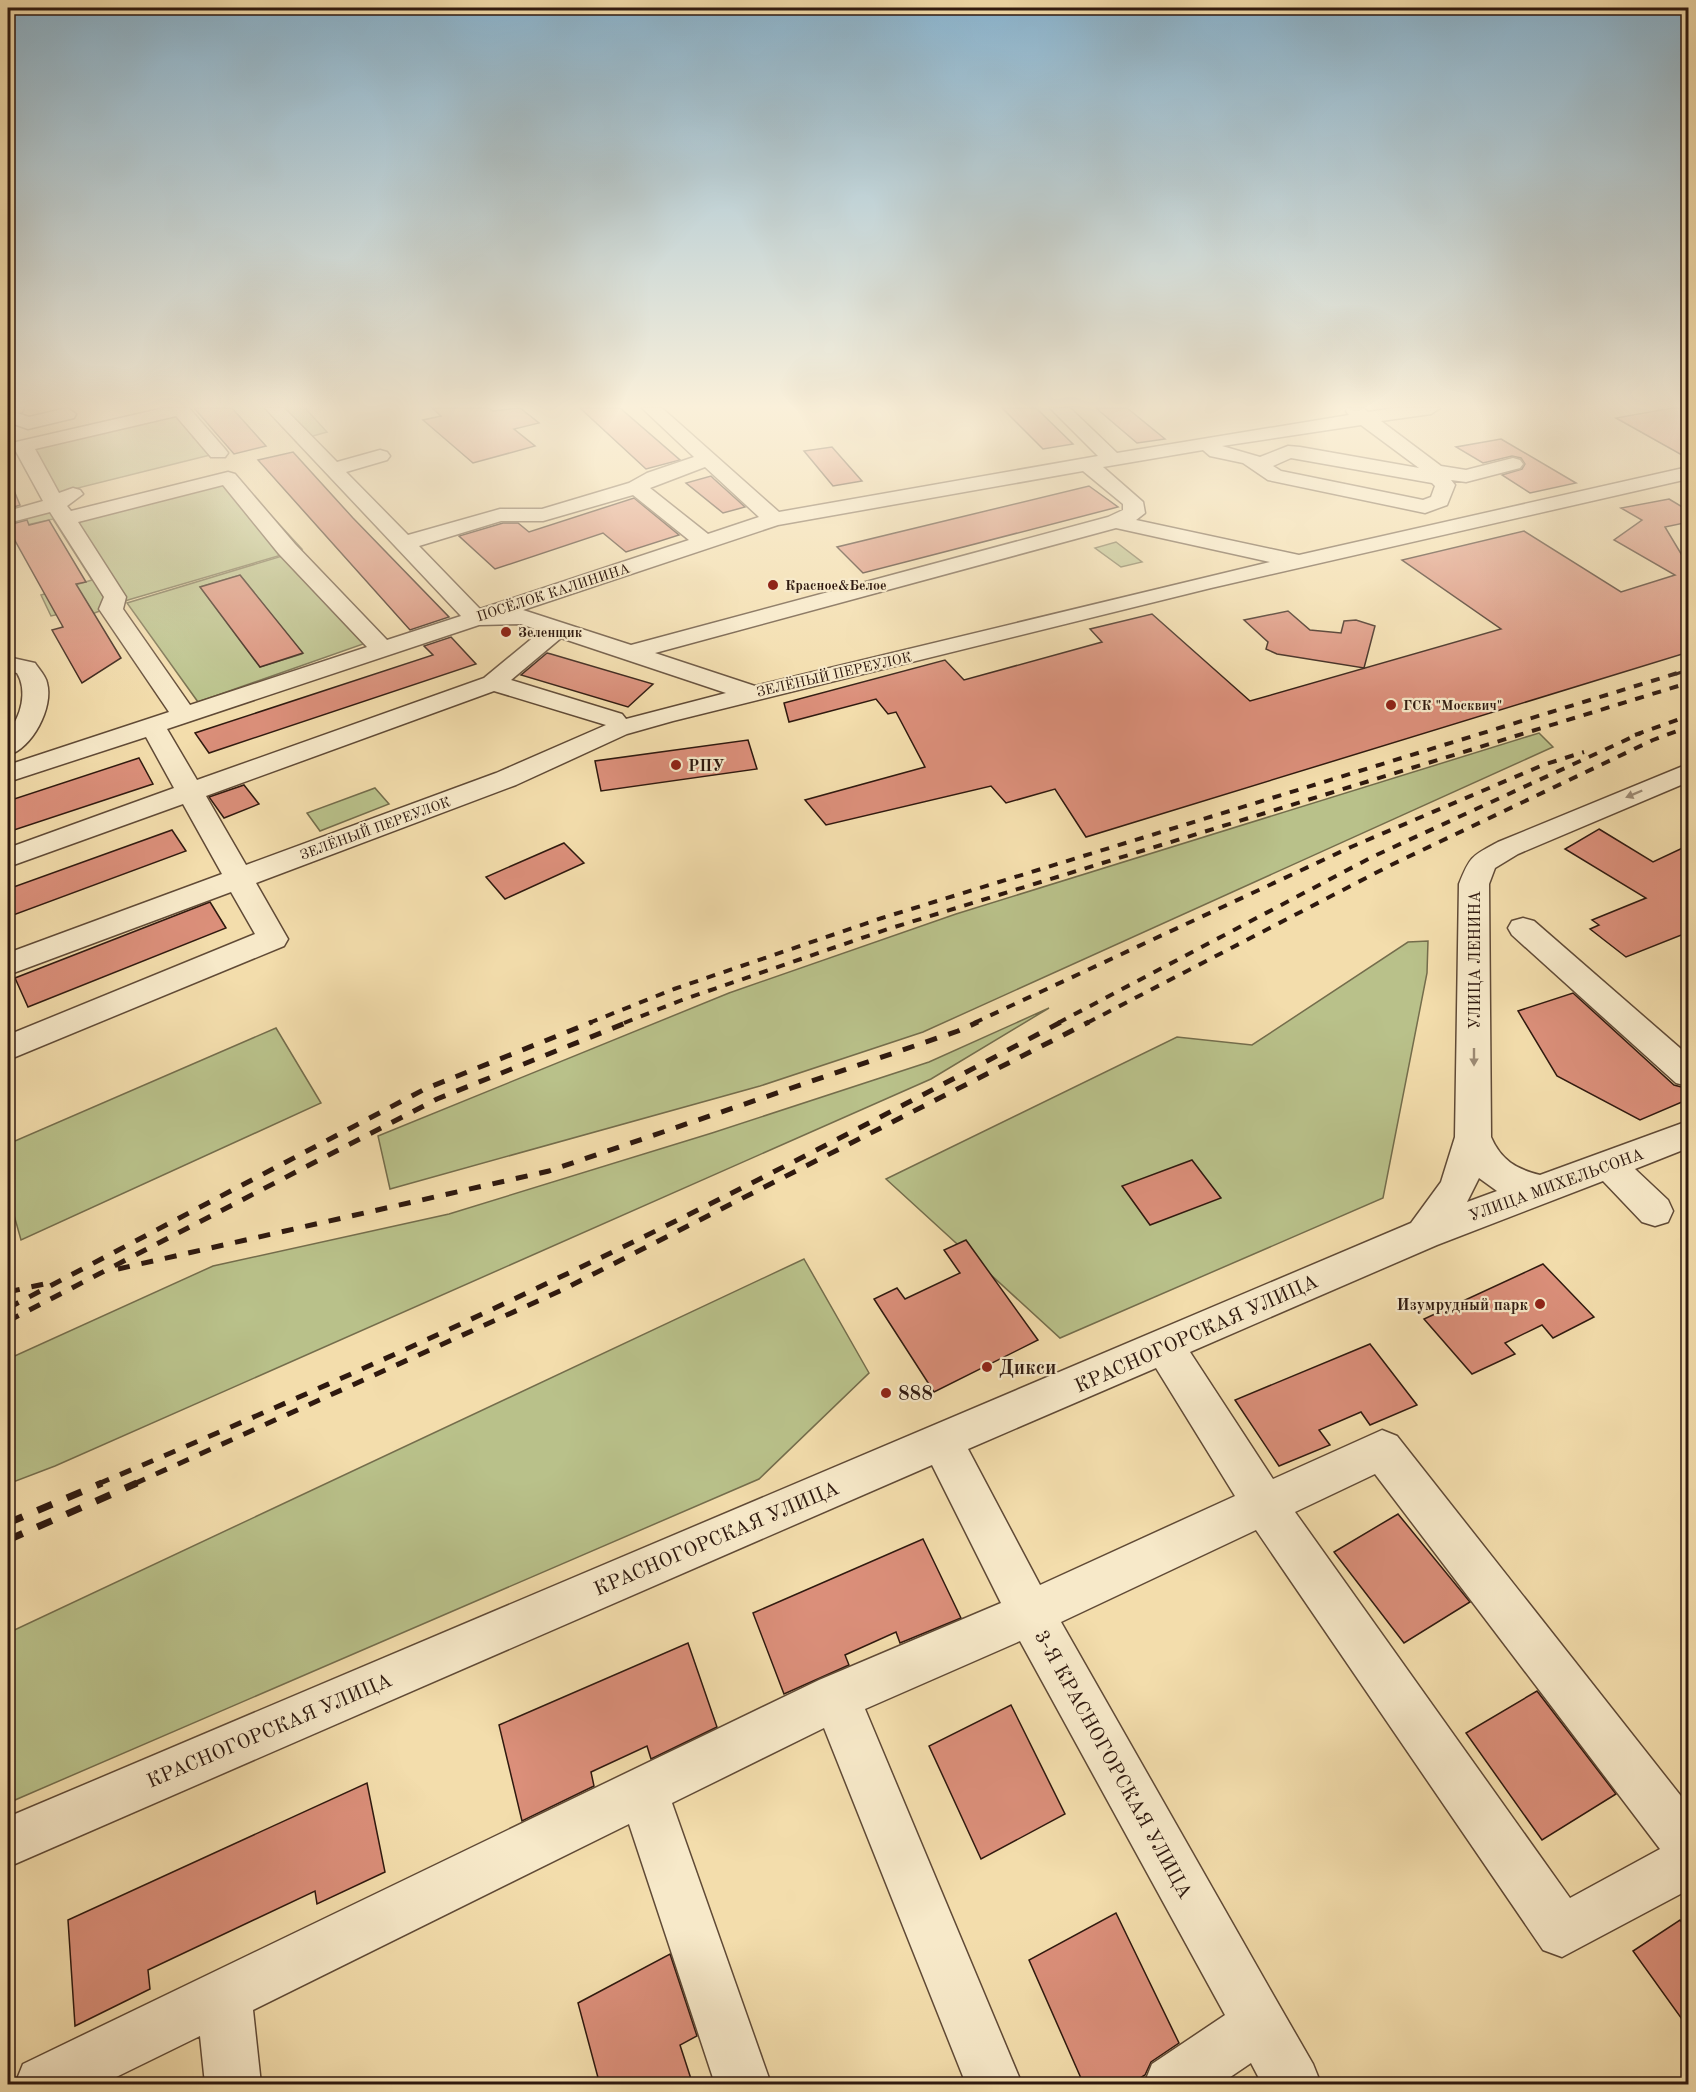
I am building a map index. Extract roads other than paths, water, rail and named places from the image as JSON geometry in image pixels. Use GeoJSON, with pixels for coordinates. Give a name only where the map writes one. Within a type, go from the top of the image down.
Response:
{"type":"FeatureCollection","features":[{"type":"Feature","properties":{"kind":"street"},"geometry":{"type":"LineString","coordinates":[[57,506],[115,597],[111,609],[184,715]]}},
{"type":"Feature","properties":{"kind":"street"},"geometry":{"type":"LineString","coordinates":[[61,512],[65,506]]}},
{"type":"Feature","properties":{"kind":"street"},"geometry":{"type":"LineString","coordinates":[[8,517],[61,512],[92,506]]}},
{"type":"Feature","properties":{"kind":"street"},"geometry":{"type":"LineString","coordinates":[[251,506],[286,549],[382,649]]}},
{"type":"Feature","properties":{"kind":"street"},"geometry":{"type":"LineString","coordinates":[[369,506],[476,618],[523,617],[751,693]]}},
{"type":"Feature","properties":{"kind":"street"},"geometry":{"type":"LineString","coordinates":[[405,543],[500,515],[543,515],[574,506]]}},
{"type":"Feature","properties":{"kind":"street"},"geometry":{"type":"LineString","coordinates":[[659,506],[705,542]]}},
{"type":"Feature","properties":{"kind":"street"},"geometry":{"type":"LineString","coordinates":[[760,506],[774,519]]}},
{"type":"Feature","properties":{"kind":"street","name":"ПОСЁЛОК КАЛИНИНА"},"geometry":{"type":"LineString","coordinates":[[8,774],[774,519],[850,506]]}},
{"type":"Feature","properties":{"kind":"street"},"geometry":{"type":"LineString","coordinates":[[632,652],[1116,522],[1134,513],[1133,506]]}},
{"type":"Feature","properties":{"kind":"street","name":"ЗЕЛЁНЫЙ ПЕРЕУЛОК"},"geometry":{"type":"LineString","coordinates":[[8,964],[240,878],[307,863],[618,729],[751,693],[951,647],[1209,582],[1545,506]]}},
{"type":"Feature","properties":{"kind":"street"},"geometry":{"type":"LineString","coordinates":[[1116,522],[1304,562]]}},
{"type":"Feature","properties":{"kind":"street"},"geometry":{"type":"LineString","coordinates":[[8,858],[493,683],[557,629]]}},
{"type":"Feature","properties":{"kind":"street"},"geometry":{"type":"LineString","coordinates":[[8,664],[26,668],[35,683],[31,721],[8,747]]}},
{"type":"Feature","properties":{"kind":"street"},"geometry":{"type":"LineString","coordinates":[[493,683],[613,719]]}},
{"type":"Feature","properties":{"kind":"street"},"geometry":{"type":"LineString","coordinates":[[8,1048],[273,939],[152,725]]}},
{"type":"Feature","properties":{"kind":"street","name":"УЛИЦА ЛЕНИНА"},"geometry":{"type":"LineString","coordinates":[[1424,1234],[1447,1205],[1466,1170],[1473,1137],[1474,885],[1482,863],[1508,848],[1689,772]]}},
{"type":"Feature","properties":{"kind":"street"},"geometry":{"type":"LineString","coordinates":[[1523,928],[1689,1074]]}},
{"type":"Feature","properties":{"kind":"street","name":"УЛИЦА МИХЕЛЬСОНА"},"geometry":{"type":"LineString","coordinates":[[1424,1234],[1689,1134]]}},
{"type":"Feature","properties":{"kind":"street"},"geometry":{"type":"LineString","coordinates":[[1473,1137],[1483,1161],[1495,1173],[1514,1184],[1542,1190]]}},
{"type":"Feature","properties":{"kind":"street"},"geometry":{"type":"LineString","coordinates":[[1609,1165],[1655,1210]]}},
{"type":"Feature","properties":{"kind":"street","name":"КРАСНОГОРСКАЯ УЛИЦА"},"geometry":{"type":"LineString","coordinates":[[8,1842],[1424,1234]]}},
{"type":"Feature","properties":{"kind":"street"},"geometry":{"type":"LineString","coordinates":[[1164,1346],[1264,1504],[1562,1931],[1689,1862]]}},
{"type":"Feature","properties":{"kind":"street","name":"3-Я КРАСНОГОРСКАЯ УЛИЦА"},"geometry":{"type":"LineString","coordinates":[[941,1440],[1030,1613],[1293,2085]]}},
{"type":"Feature","properties":{"kind":"street"},"geometry":{"type":"LineString","coordinates":[[44,2085],[836,1697],[1030,1613],[1382,1450],[1689,1845]]}},
{"type":"Feature","properties":{"kind":"street"},"geometry":{"type":"LineString","coordinates":[[836,1697],[994,2085]]}},
{"type":"Feature","properties":{"kind":"street"},"geometry":{"type":"LineString","coordinates":[[643,1791],[743,2085]]}},
{"type":"Feature","properties":{"kind":"street"},"geometry":{"type":"LineString","coordinates":[[224,1996],[233,2085]]}},
{"type":"Feature","properties":{"kind":"street"},"geometry":{"type":"LineString","coordinates":[[1172,2085],[1260,2024]]}},
{"type":"Feature","properties":{"kind":"railway"},"geometry":{"type":"LineString","coordinates":[[1676,674],[1688,670]]}},
{"type":"Feature","properties":{"kind":"railway"},"geometry":{"type":"LineString","coordinates":[[589,1023],[674,989],[882,918],[1681,672]]}},
{"type":"Feature","properties":{"kind":"railway"},"geometry":{"type":"LineString","coordinates":[[624,1023],[682,1000],[888,929],[1688,683]]}},
{"type":"Feature","properties":{"kind":"railway"},"geometry":{"type":"LineString","coordinates":[[1635,735],[1688,716]]}},
{"type":"Feature","properties":{"kind":"railway"},"geometry":{"type":"LineString","coordinates":[[1087,1023],[1389,866],[1653,740],[1688,727]]}},
{"type":"Feature","properties":{"kind":"railway"},"geometry":{"type":"LineString","coordinates":[[1058,1023],[1372,857],[1641,733]]}},
{"type":"Feature","properties":{"kind":"railway"},"geometry":{"type":"LineString","coordinates":[[974,1023],[1351,847],[1543,765],[1584,752]]}},
{"type":"Feature","properties":{"kind":"railway"},"geometry":{"type":"LineString","coordinates":[[8,1308],[425,1089],[592,1022]]}},
{"type":"Feature","properties":{"kind":"railway"},"geometry":{"type":"LineString","coordinates":[[8,1321],[437,1099],[628,1022]]}},
{"type":"Feature","properties":{"kind":"railway"},"geometry":{"type":"LineString","coordinates":[[118,1269],[549,1171],[958,1031],[978,1022]]}},
{"type":"Feature","properties":{"kind":"railway"},"geometry":{"type":"LineString","coordinates":[[98,1484],[270,1410],[498,1307],[809,1154],[1061,1022]]}},
{"type":"Feature","properties":{"kind":"railway"},"geometry":{"type":"LineString","coordinates":[[134,1484],[562,1290],[1089,1022]]}},
{"type":"Feature","properties":{"kind":"railway"},"geometry":{"type":"LineString","coordinates":[[8,1292],[44,1284]]}},
{"type":"Feature","properties":{"kind":"railway"},"geometry":{"type":"LineString","coordinates":[[8,1523],[102,1483]]}},
{"type":"Feature","properties":{"kind":"railway"},"geometry":{"type":"LineString","coordinates":[[8,1540],[137,1483]]}},
{"type":"Feature","properties":{"kind":"place","name":"Красное&Белое"},"geometry":{"type":"Point","coordinates":[773,585]}},
{"type":"Feature","properties":{"kind":"place","name":"Зеленщик"},"geometry":{"type":"Point","coordinates":[506,632]}},
{"type":"Feature","properties":{"kind":"place","name":"ГСК \"Москвич\""},"geometry":{"type":"Point","coordinates":[1391,705]}},
{"type":"Feature","properties":{"kind":"place","name":"РПУ"},"geometry":{"type":"Point","coordinates":[676,765]}},
{"type":"Feature","properties":{"kind":"place","name":"Изумрудный парк"},"geometry":{"type":"Point","coordinates":[1540,1304]}},
{"type":"Feature","properties":{"kind":"place","name":"Дикси"},"geometry":{"type":"Point","coordinates":[987,1367]}},
{"type":"Feature","properties":{"kind":"place","name":"888"},"geometry":{"type":"Point","coordinates":[886,1393]}}]}
